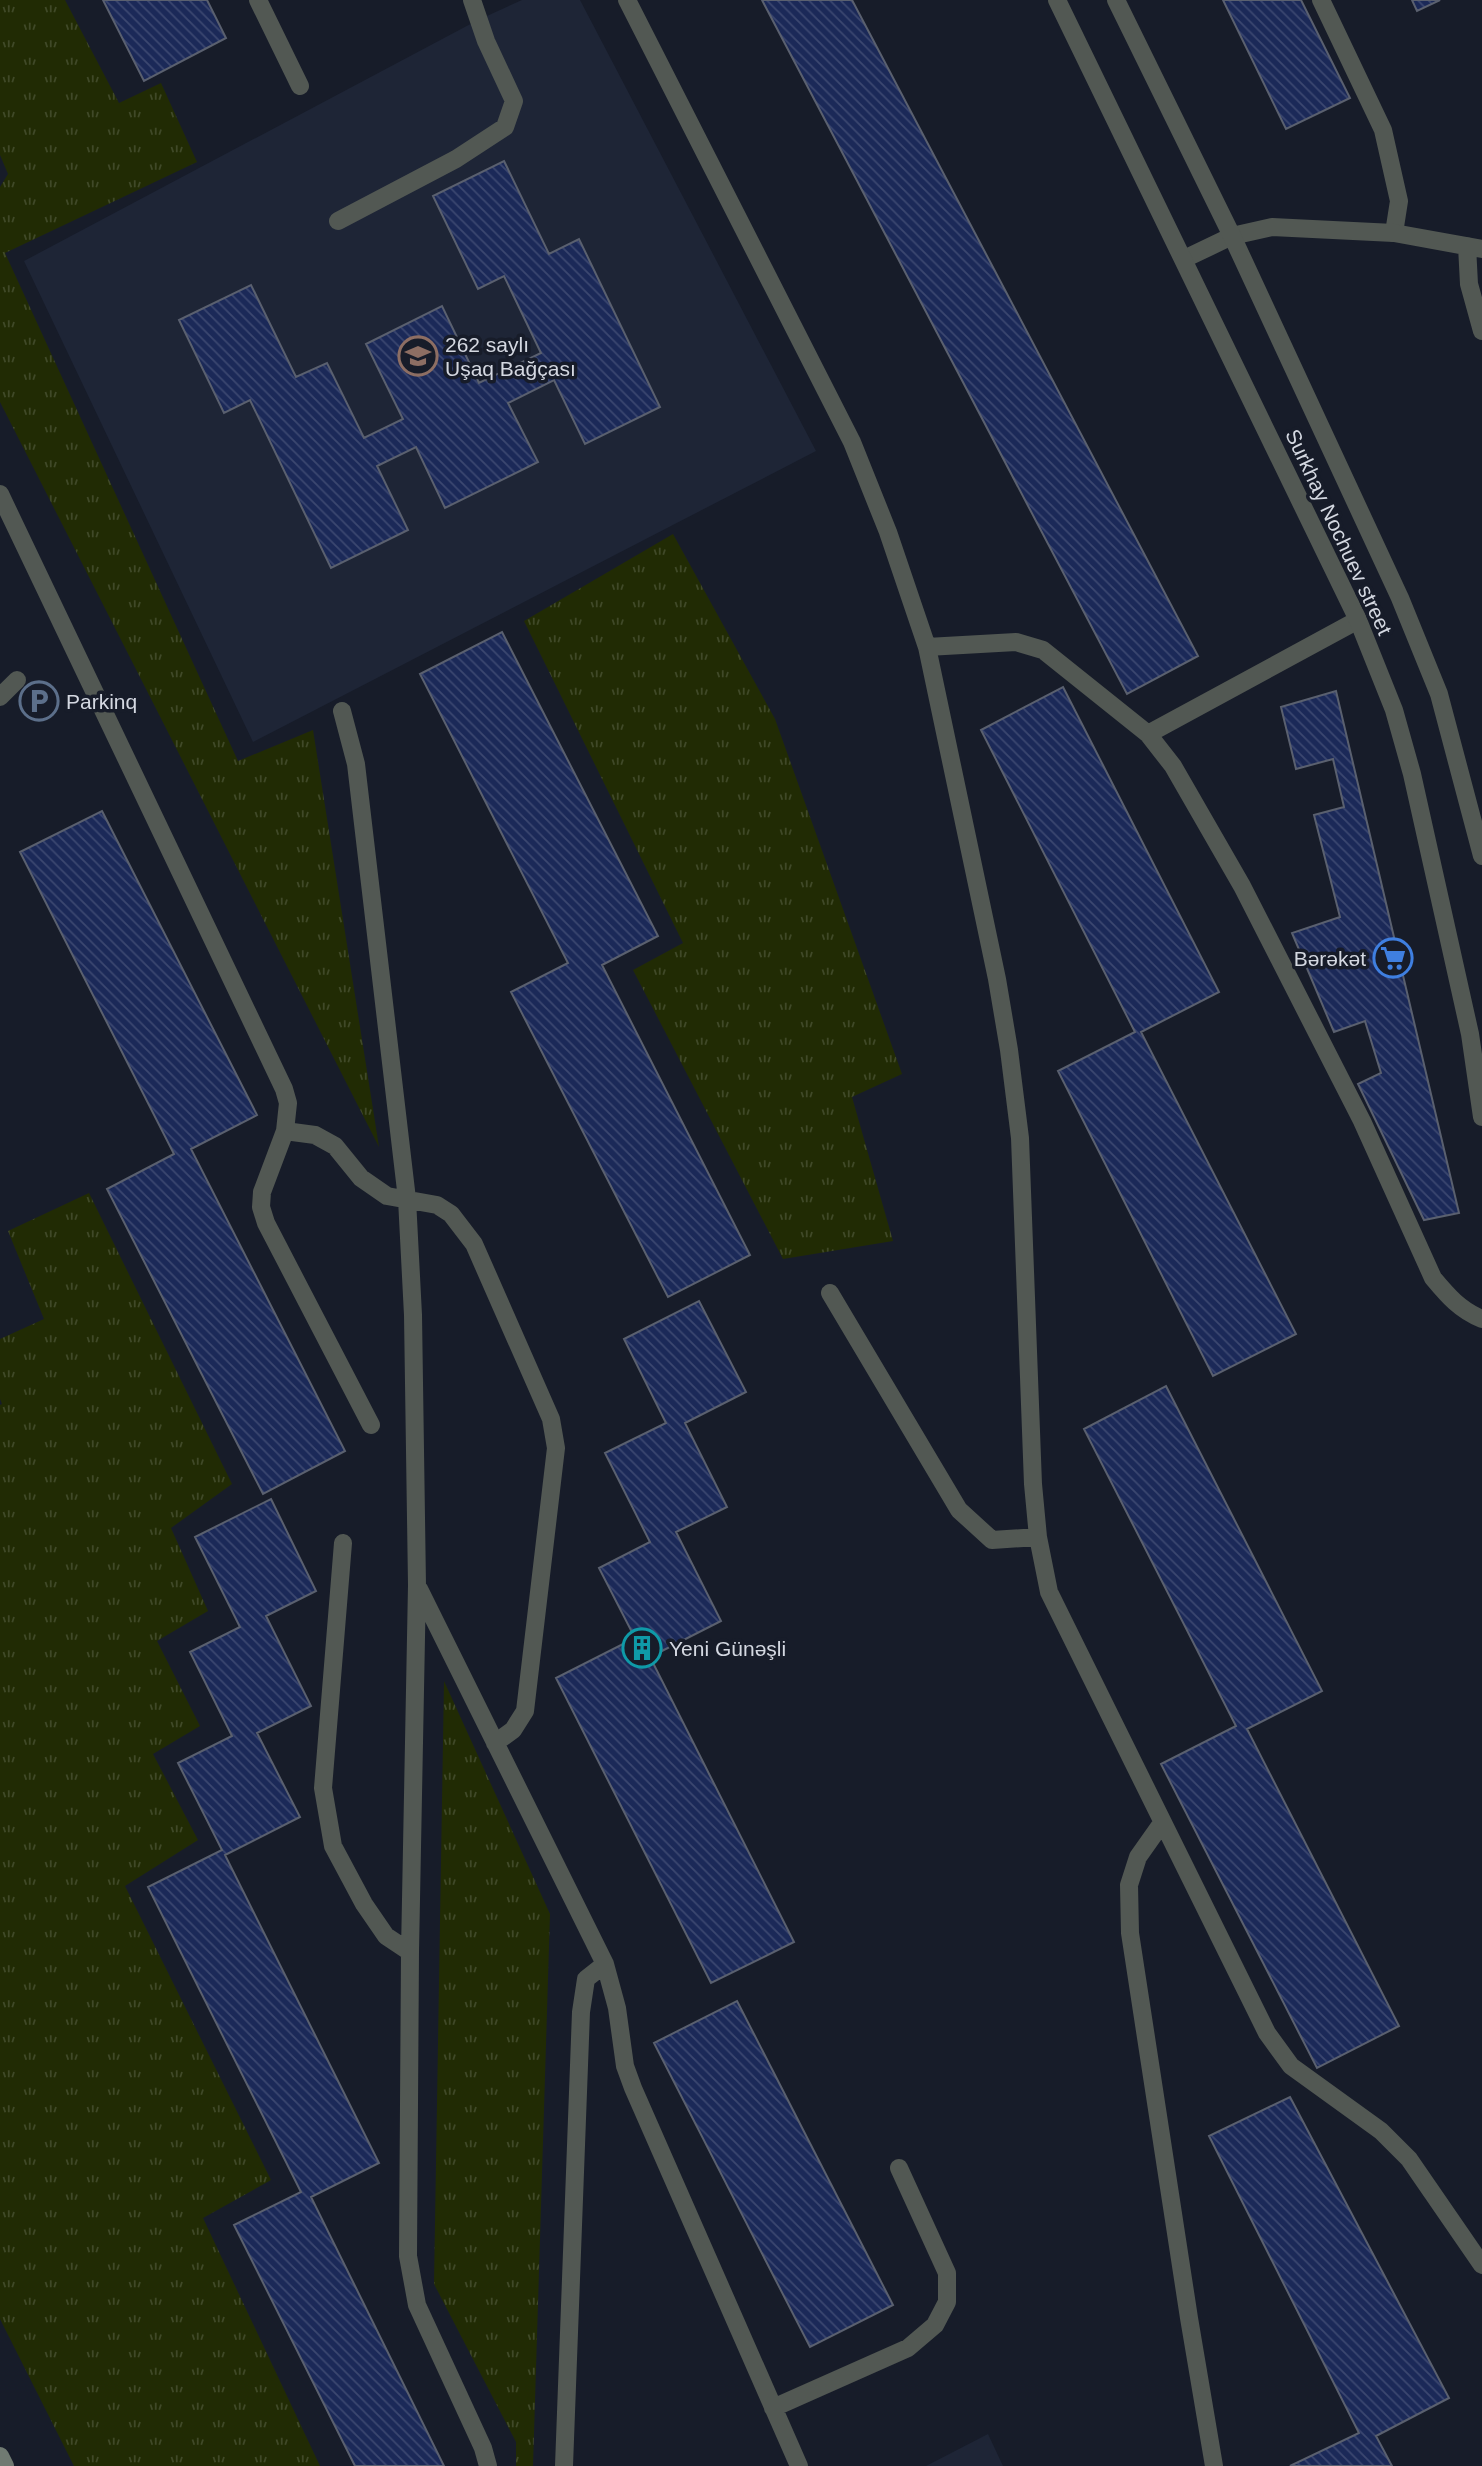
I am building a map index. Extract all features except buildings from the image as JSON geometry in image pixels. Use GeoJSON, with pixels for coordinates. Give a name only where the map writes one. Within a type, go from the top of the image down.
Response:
{"type":"FeatureCollection","features":[{"type":"Feature","properties":{"kind":"main road"},"geometry":{"type":"LineString","coordinates":[[0,2456],[5,2466]]}},
{"type":"Feature","properties":{"kind":"street"},"geometry":{"type":"LineString","coordinates":[[258,0],[300,86]]}},
{"type":"Feature","properties":{"kind":"street"},"geometry":{"type":"LineString","coordinates":[[338,221],[456,159],[505,127],[514,101],[486,41],[472,0]]}},
{"type":"Feature","properties":{"kind":"street"},"geometry":{"type":"LineString","coordinates":[[627,0],[852,442],[888,532],[927,647],[997,979],[1011,1063],[1020,1138],[1033,1484],[1038,1537],[1049,1592],[1267,2033],[1291,2067],[1381,2131],[1409,2159],[1482,2265]]}},
{"type":"Feature","properties":{"kind":"street","name":"Surkhay Nochuev street"},"geometry":{"type":"LineString","coordinates":[[1057,0],[1358,620],[1394,710],[1412,774],[1470,1034],[1482,1116]]}},
{"type":"Feature","properties":{"kind":"street","name":"Surkhay Nochuev street"},"geometry":{"type":"LineString","coordinates":[[1116,0],[1232,236],[1401,598],[1439,694],[1482,856]]}},
{"type":"Feature","properties":{"kind":"street"},"geometry":{"type":"LineString","coordinates":[[1321,0],[1383,130],[1399,201],[1394,233]]}},
{"type":"Feature","properties":{"kind":"street"},"geometry":{"type":"LineString","coordinates":[[1184,259],[1232,236],[1272,228],[1302,227],[1394,233],[1474,248],[1469,284],[1482,331]]}},
{"type":"Feature","properties":{"kind":"street"},"geometry":{"type":"LineString","coordinates":[[0,494],[284,1089],[288,1103],[285,1131],[262,1192],[261,1207],[266,1223],[371,1425]]}},
{"type":"Feature","properties":{"kind":"street"},"geometry":{"type":"LineString","coordinates":[[1148,734],[1358,620]]}},
{"type":"Feature","properties":{"kind":"street"},"geometry":{"type":"LineString","coordinates":[[927,647],[1016,642],[1043,650],[1148,734],[1173,765],[1242,886],[1362,1121],[1433,1278],[1450,1298],[1468,1313],[1482,1319]]}},
{"type":"Feature","properties":{"kind":"street"},"geometry":{"type":"LineString","coordinates":[[0,696],[16,680]]}},
{"type":"Feature","properties":{"kind":"street"},"geometry":{"type":"LineString","coordinates":[[342,711],[356,764],[407,1199],[413,1328],[417,1585],[408,2256],[416,2305],[483,2448],[488,2466]]}},
{"type":"Feature","properties":{"kind":"street"},"geometry":{"type":"LineString","coordinates":[[285,1131],[315,1135],[335,1146],[361,1178],[387,1196],[437,1205],[451,1214],[474,1244],[551,1419],[556,1448],[525,1711],[513,1730],[495,1743]]}},
{"type":"Feature","properties":{"kind":"street"},"geometry":{"type":"LineString","coordinates":[[831,1293],[959,1510],[992,1540],[1038,1537]]}},
{"type":"Feature","properties":{"kind":"street"},"geometry":{"type":"LineString","coordinates":[[343,1543],[323,1788],[328,1822],[333,1846],[364,1904],[386,1936],[410,1952]]}},
{"type":"Feature","properties":{"kind":"street"},"geometry":{"type":"LineString","coordinates":[[417,1585],[605,1964],[617,2008],[625,2066],[632,2088],[800,2466]]}},
{"type":"Feature","properties":{"kind":"street"},"geometry":{"type":"LineString","coordinates":[[1162,1823],[1138,1857],[1129,1885],[1129,1933],[1214,2466]]}},
{"type":"Feature","properties":{"kind":"street"},"geometry":{"type":"LineString","coordinates":[[564,2466],[581,2012],[586,1979],[605,1964]]}},
{"type":"Feature","properties":{"kind":"street"},"geometry":{"type":"LineString","coordinates":[[774,2408],[908,2348],[935,2325],[947,2302],[947,2273],[899,2168]]}},
{"type":"Feature","properties":{"kind":"shaded area","name":"262 saylı Uşaq Bağçası"},"geometry":{"type":"Polygon","coordinates":[[[522,0],[580,0],[816,451],[253,742],[24,261],[478,20],[522,0]]]}},
{"type":"Feature","properties":{"kind":"shaded area"},"geometry":{"type":"Polygon","coordinates":[[[988,2434],[1003,2466],[926,2466],[988,2434]]]}},
{"type":"Feature","properties":{"kind":"green space"},"geometry":{"type":"Polygon","coordinates":[[[0,0],[65,0],[119,103],[161,83],[197,162],[5,253],[238,761],[313,730],[379,1147],[0,402],[0,187],[8,174],[0,155],[0,0]]]}},
{"type":"Feature","properties":{"kind":"green space"},"geometry":{"type":"Polygon","coordinates":[[[673,534],[775,719],[902,1074],[852,1097],[893,1241],[783,1259],[633,970],[683,943],[524,621],[673,534]]]}},
{"type":"Feature","properties":{"kind":"green space"},"geometry":{"type":"Polygon","coordinates":[[[89,1193],[232,1484],[171,1528],[208,1611],[157,1641],[200,1726],[153,1754],[198,1840],[125,1886],[271,2180],[203,2218],[320,2466],[74,2466],[0,2319],[0,1339],[44,1319],[8,1231],[89,1193]]]}},
{"type":"Feature","properties":{"kind":"green space"},"geometry":{"type":"Polygon","coordinates":[[[444,1681],[550,1914],[533,2466],[516,2466],[516,2442],[434,2284],[444,1681]]]}},
{"type":"Feature","properties":{"kind":"place","name":"262 saylı Uşaq Bağçası"},"geometry":{"type":"Point","coordinates":[418,356]}},
{"type":"Feature","properties":{"kind":"place","name":"Parkinq"},"geometry":{"type":"Point","coordinates":[39,701]}},
{"type":"Feature","properties":{"kind":"place","name":"Bərəkət"},"geometry":{"type":"Point","coordinates":[1393,958]}},
{"type":"Feature","properties":{"kind":"place","name":"Yeni Günəşli"},"geometry":{"type":"Point","coordinates":[642,1648]}}]}
